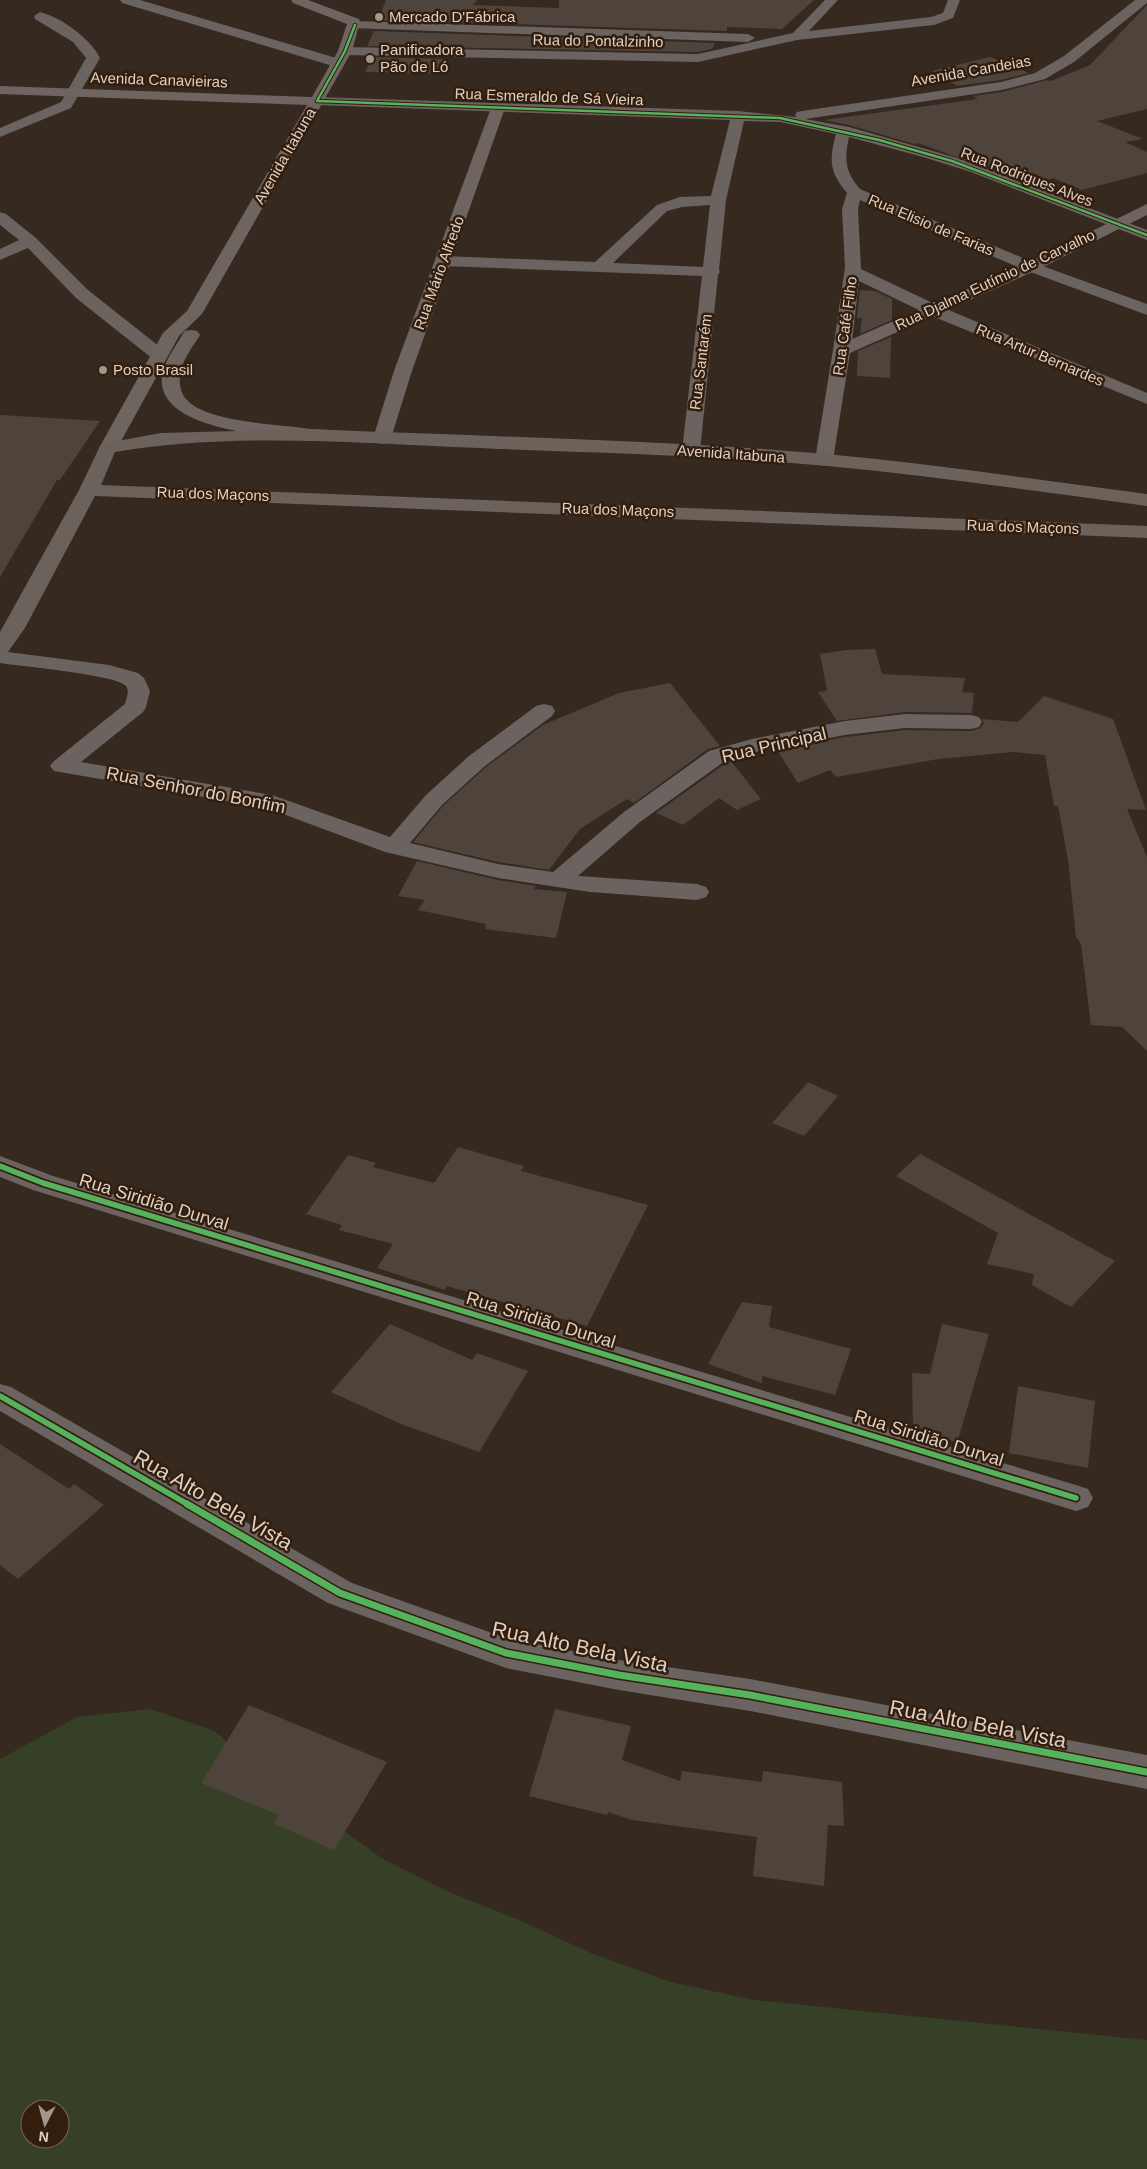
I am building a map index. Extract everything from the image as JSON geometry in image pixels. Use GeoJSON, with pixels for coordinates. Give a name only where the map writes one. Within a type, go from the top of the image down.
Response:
{"type":"FeatureCollection","features":[{"type":"Feature","properties":{"kind":"main road","name":"Avenida Itabuna"},"geometry":{"type":"LineString","coordinates":[[108,448],[161,439],[313,435],[691,451],[824,460],[1147,500]]}},
{"type":"Feature","properties":{"kind":"main road"},"geometry":{"type":"LineString","coordinates":[[0,647],[14,628],[89,490],[108,448]]}},
{"type":"Feature","properties":{"kind":"main road","name":"Rua dos Maçons"},"geometry":{"type":"LineString","coordinates":[[89,490],[258,495],[1147,532]]}},
{"type":"Feature","properties":{"kind":"street"},"geometry":{"type":"LineString","coordinates":[[126,0],[338,63]]}},
{"type":"Feature","properties":{"kind":"street"},"geometry":{"type":"LineString","coordinates":[[297,0],[344,16],[354,22],[354,25],[780,40]]}},
{"type":"Feature","properties":{"kind":"street"},"geometry":{"type":"LineString","coordinates":[[797,36],[832,0]]}},
{"type":"Feature","properties":{"kind":"street","name":"Rua do Pontalzinho"},"geometry":{"type":"LineString","coordinates":[[345,51],[686,59],[704,57],[797,36],[934,21],[948,15],[954,0]]}},
{"type":"Feature","properties":{"kind":"street","name":"Avenida Candeias"},"geometry":{"type":"LineString","coordinates":[[780,118],[993,87],[1040,76],[1069,59],[1143,0]]}},
{"type":"Feature","properties":{"kind":"street"},"geometry":{"type":"LineString","coordinates":[[0,133],[66,105],[93,58],[92,53],[83,43],[40,16]]}},
{"type":"Feature","properties":{"kind":"street","name":"Avenida Itabuna"},"geometry":{"type":"LineString","coordinates":[[108,448],[172,333],[194,314],[345,51],[354,25]]}},
{"type":"Feature","properties":{"kind":"street","name":"Avenida Canavieiras"},"geometry":{"type":"LineString","coordinates":[[0,90],[317,101]]}},
{"type":"Feature","properties":{"kind":"street","name":"Rua Esmeraldo de Sá Vieira"},"geometry":{"type":"LineString","coordinates":[[317,101],[780,118]]}},
{"type":"Feature","properties":{"kind":"street","name":"Rua Mário Alfredo"},"geometry":{"type":"LineString","coordinates":[[382,438],[404,370],[498,108]]}},
{"type":"Feature","properties":{"kind":"street","name":"Rua Santarém"},"geometry":{"type":"LineString","coordinates":[[691,451],[712,272],[718,200],[738,115]]}},
{"type":"Feature","properties":{"kind":"street","name":"Rua Rodrigues Alves"},"geometry":{"type":"LineString","coordinates":[[780,118],[844,130],[914,149],[975,169],[1147,235]]}},
{"type":"Feature","properties":{"kind":"street"},"geometry":{"type":"LineString","coordinates":[[844,130],[839,149],[839,173],[855,192]]}},
{"type":"Feature","properties":{"kind":"street","name":"Rua Elisio de Farias"},"geometry":{"type":"LineString","coordinates":[[855,192],[1031,267],[1147,310]]}},
{"type":"Feature","properties":{"kind":"street","name":"Rua Café Filho"},"geometry":{"type":"LineString","coordinates":[[824,460],[842,350],[852,271],[850,209],[855,192]]}},
{"type":"Feature","properties":{"kind":"street"},"geometry":{"type":"LineString","coordinates":[[599,267],[662,208],[680,202],[718,200]]}},
{"type":"Feature","properties":{"kind":"street","name":"Rua Djalma Eutímio de Carvalho"},"geometry":{"type":"LineString","coordinates":[[842,350],[1031,267],[1147,209]]}},
{"type":"Feature","properties":{"kind":"street"},"geometry":{"type":"LineString","coordinates":[[0,217],[30,241],[82,294],[159,355]]}},
{"type":"Feature","properties":{"kind":"street"},"geometry":{"type":"LineString","coordinates":[[0,255],[30,241]]}},
{"type":"Feature","properties":{"kind":"street"},"geometry":{"type":"LineString","coordinates":[[444,261],[712,272]]}},
{"type":"Feature","properties":{"kind":"street","name":"Rua Artur Bernardes"},"geometry":{"type":"LineString","coordinates":[[852,271],[933,310],[1147,399]]}},
{"type":"Feature","properties":{"kind":"street","name":"Avenida Itabuna"},"geometry":{"type":"LineString","coordinates":[[194,314],[191,336],[175,362],[170,382],[174,396],[184,406],[203,416],[229,423],[313,435]]}},
{"type":"Feature","properties":{"kind":"street","name":"Rua Senhor do Bonfim"},"geometry":{"type":"LineString","coordinates":[[0,657],[101,670],[130,678],[136,683],[139,691],[135,707],[62,766],[272,802],[394,846],[498,871],[590,885],[697,892]]}},
{"type":"Feature","properties":{"kind":"street"},"geometry":{"type":"LineString","coordinates":[[394,846],[434,800],[477,761],[544,711]]}},
{"type":"Feature","properties":{"kind":"street","name":"Rua Principal"},"geometry":{"type":"LineString","coordinates":[[557,880],[632,818],[717,756],[752,746],[845,728],[905,721],[971,722]]}},
{"type":"Feature","properties":{"kind":"street","name":"Rua Siridião Durval"},"geometry":{"type":"LineString","coordinates":[[0,1166],[43,1183],[1076,1498]]}},
{"type":"Feature","properties":{"kind":"street","name":"Rua Alto Bela Vista"},"geometry":{"type":"LineString","coordinates":[[0,1396],[340,1593],[506,1653],[619,1675],[750,1695],[1147,1772]]}},
{"type":"Feature","properties":{"kind":"green space"},"geometry":{"type":"Polygon","coordinates":[[[150,1709],[215,1731],[270,1778],[383,1859],[449,1892],[517,1919],[593,1954],[671,1982],[754,2000],[1147,2040],[1147,2169],[0,2169],[0,1759],[77,1717],[150,1709]]]}},
{"type":"Feature","properties":{"kind":"building"},"geometry":{"type":"Polygon","coordinates":[[[386,0],[477,0],[473,5],[559,8],[559,0],[814,0],[782,29],[727,27],[727,31],[378,20],[386,0]]]}},
{"type":"Feature","properties":{"kind":"building"},"geometry":{"type":"Polygon","coordinates":[[[1147,5],[1147,109],[1097,121],[1143,139],[1125,142],[1147,152],[1147,173],[1082,190],[1053,178],[1033,185],[918,143],[914,144],[849,125],[824,120],[978,99],[973,96],[1002,92],[1047,80],[1051,81],[1090,65],[1147,5]]]}},
{"type":"Feature","properties":{"kind":"building"},"geometry":{"type":"Polygon","coordinates":[[[374,31],[715,43],[712,49],[698,52],[367,46],[374,31]]]}},
{"type":"Feature","properties":{"kind":"building"},"geometry":{"type":"Polygon","coordinates":[[[373,57],[443,59],[436,74],[365,72],[373,57]]]}},
{"type":"Feature","properties":{"kind":"building"},"geometry":{"type":"Polygon","coordinates":[[[990,57],[1029,73],[1001,80],[957,86],[932,71],[990,57]]]}},
{"type":"Feature","properties":{"kind":"building"},"geometry":{"type":"Polygon","coordinates":[[[860,290],[875,291],[892,299],[892,320],[860,334],[862,318],[857,318],[860,290]]]}},
{"type":"Feature","properties":{"kind":"building"},"geometry":{"type":"Polygon","coordinates":[[[891,337],[890,378],[857,376],[858,351],[891,337]]]}},
{"type":"Feature","properties":{"kind":"building"},"geometry":{"type":"Polygon","coordinates":[[[0,415],[100,421],[60,480],[57,480],[0,577],[0,415]]]}},
{"type":"Feature","properties":{"kind":"building"},"geometry":{"type":"Polygon","coordinates":[[[875,649],[882,674],[965,678],[962,692],[974,693],[972,713],[905,712],[837,721],[818,692],[827,691],[820,654],[846,650],[875,649]]]}},
{"type":"Feature","properties":{"kind":"building"},"geometry":{"type":"Polygon","coordinates":[[[670,683],[720,746],[708,749],[634,803],[627,799],[580,829],[549,870],[498,862],[413,842],[443,806],[486,767],[543,725],[619,693],[670,683]]]}},
{"type":"Feature","properties":{"kind":"building"},"geometry":{"type":"Polygon","coordinates":[[[1044,696],[1113,719],[1146,810],[1127,809],[1147,857],[1147,1051],[1122,1027],[1091,1025],[1081,944],[1076,937],[1068,860],[1058,806],[1054,806],[1045,755],[1013,752],[938,759],[836,777],[830,770],[798,783],[777,750],[845,737],[905,730],[971,731],[981,728],[984,723],[982,719],[1018,722],[1044,696]]]}},
{"type":"Feature","properties":{"kind":"building"},"geometry":{"type":"Polygon","coordinates":[[[731,761],[761,799],[737,810],[719,798],[683,825],[656,813],[726,763],[731,761]]]}},
{"type":"Feature","properties":{"kind":"building"},"geometry":{"type":"Polygon","coordinates":[[[417,861],[498,880],[536,886],[534,889],[567,892],[556,938],[485,929],[486,924],[418,910],[425,900],[398,896],[417,861]]]}},
{"type":"Feature","properties":{"kind":"building"},"geometry":{"type":"Polygon","coordinates":[[[808,1082],[838,1096],[804,1136],[772,1123],[808,1082]]]}},
{"type":"Feature","properties":{"kind":"building"},"geometry":{"type":"Polygon","coordinates":[[[458,1147],[524,1166],[521,1171],[648,1205],[587,1326],[447,1286],[445,1290],[377,1268],[393,1244],[339,1230],[342,1225],[306,1214],[348,1155],[376,1163],[373,1167],[434,1183],[458,1147]]]}},
{"type":"Feature","properties":{"kind":"building"},"geometry":{"type":"Polygon","coordinates":[[[920,1154],[1115,1261],[1071,1307],[1032,1285],[1034,1274],[987,1264],[998,1233],[896,1176],[920,1154]]]}},
{"type":"Feature","properties":{"kind":"building"},"geometry":{"type":"Polygon","coordinates":[[[742,1302],[772,1306],[769,1327],[851,1349],[835,1395],[762,1376],[762,1383],[708,1364],[742,1302]]]}},
{"type":"Feature","properties":{"kind":"building"},"geometry":{"type":"Polygon","coordinates":[[[390,1324],[472,1360],[477,1353],[528,1371],[479,1452],[401,1424],[331,1392],[390,1324]]]}},
{"type":"Feature","properties":{"kind":"building"},"geometry":{"type":"Polygon","coordinates":[[[942,1324],[989,1334],[957,1443],[913,1425],[912,1373],[930,1374],[942,1324]]]}},
{"type":"Feature","properties":{"kind":"building"},"geometry":{"type":"Polygon","coordinates":[[[1018,1386],[1095,1401],[1088,1468],[1009,1453],[1018,1386]]]}},
{"type":"Feature","properties":{"kind":"building"},"geometry":{"type":"Polygon","coordinates":[[[0,1444],[69,1489],[74,1484],[104,1505],[18,1579],[0,1565],[0,1444]]]}},
{"type":"Feature","properties":{"kind":"building"},"geometry":{"type":"Polygon","coordinates":[[[249,1705],[387,1762],[334,1850],[274,1824],[279,1815],[201,1783],[249,1705]]]}},
{"type":"Feature","properties":{"kind":"building"},"geometry":{"type":"Polygon","coordinates":[[[555,1709],[631,1726],[622,1760],[680,1781],[682,1771],[762,1782],[763,1771],[842,1782],[844,1826],[828,1825],[824,1886],[753,1876],[757,1837],[632,1820],[608,1812],[607,1815],[529,1796],[555,1709]]]}},
{"type":"Feature","properties":{"kind":"cycle path"},"geometry":{"type":"LineString","coordinates":[[355,25],[345,51],[317,101],[780,118],[879,140],[952,161],[1147,235]]}},
{"type":"Feature","properties":{"kind":"cycle path"},"geometry":{"type":"LineString","coordinates":[[0,1166],[43,1183],[1076,1498]]}},
{"type":"Feature","properties":{"kind":"cycle path"},"geometry":{"type":"LineString","coordinates":[[0,1396],[340,1593],[506,1653],[619,1675],[750,1695],[1147,1772]]}},
{"type":"Feature","properties":{"kind":"place","name":"Mercado D'Fábrica"},"geometry":{"type":"Point","coordinates":[379,17]}},
{"type":"Feature","properties":{"kind":"place","name":"Panificadora Pão de Ló"},"geometry":{"type":"Point","coordinates":[370,59]}},
{"type":"Feature","properties":{"kind":"place","name":"Posto Brasil"},"geometry":{"type":"Point","coordinates":[103,370]}}]}
